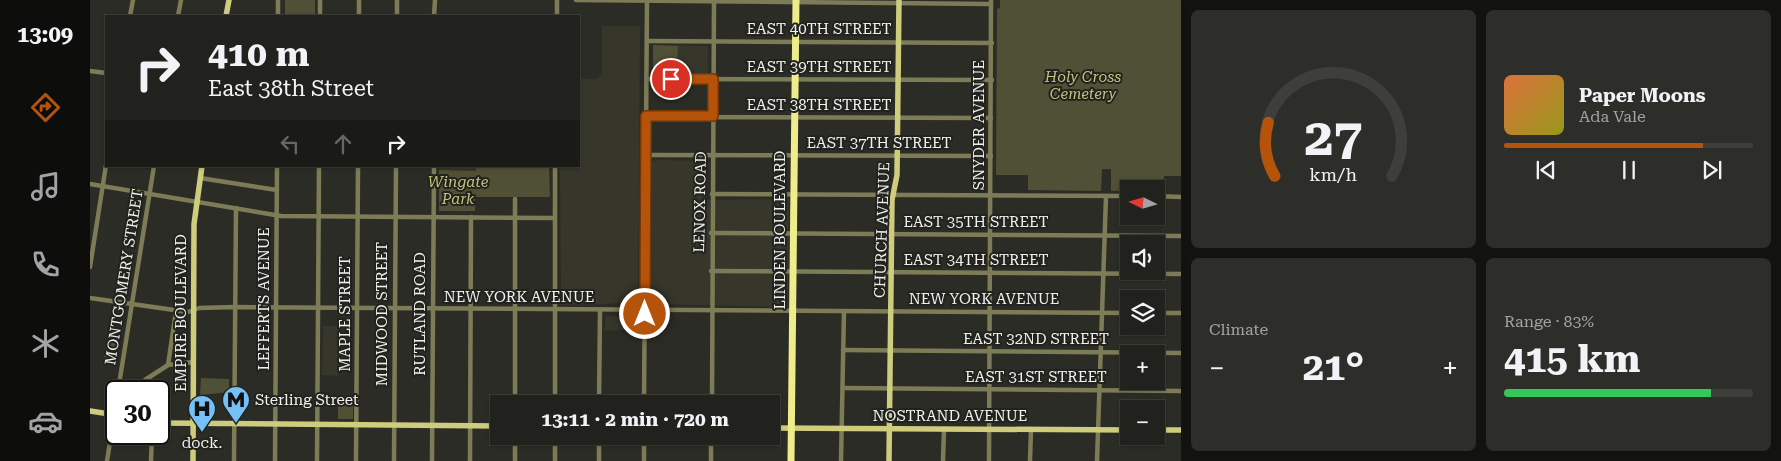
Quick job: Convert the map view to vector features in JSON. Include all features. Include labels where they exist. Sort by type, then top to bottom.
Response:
[{"type":"highway","name":"LINDEN BOULEVARD","points":[[791,461],[796,1]]},
{"type":"main road","points":[[226,15],[228,0]]},
{"type":"main road","name":"CHURCH AVENUE","points":[[889,461],[892,234],[897,156],[899,1]]},
{"type":"main road","name":"EMPIRE BOULEVARD","points":[[193,461],[195,201],[202,167]]},
{"type":"main road","points":[[90,411],[105,413]]},
{"type":"main road","points":[[170,423],[490,426]]},
{"type":"main road","name":"NOSTRAND AVENUE","points":[[780,428],[1120,430]]},
{"type":"main road","points":[[1165,430],[1181,430]]},
{"type":"street","points":[[130,15],[133,0]]},
{"type":"street","points":[[178,15],[181,0]]},
{"type":"street","points":[[278,0],[278,15]]},
{"type":"street","points":[[320,0],[320,15]]},
{"type":"street","points":[[359,0],[359,15]]},
{"type":"street","points":[[397,0],[397,15]]},
{"type":"street","points":[[434,0],[434,15]]},
{"type":"street","points":[[557,0],[557,15]]},
{"type":"street","points":[[576,0],[992,2]]},
{"type":"street","points":[[644,395],[647,1]]},
{"type":"street","name":"LENOX ROAD","points":[[712,395],[711,233],[714,1]]},
{"type":"street","name":"SNYDER AVENUE","points":[[988,461],[990,429],[992,2]]},
{"type":"street","name":"EAST 40TH STREET","points":[[647,41],[992,43]]},
{"type":"street","points":[[90,71],[105,73]]},
{"type":"street","name":"EAST 39TH STREET","points":[[647,78],[992,80]]},
{"type":"street","name":"EAST 38TH STREET","points":[[646,116],[991,118]]},
{"type":"street","name":"EAST 37TH STREET","points":[[646,155],[991,156]]},
{"type":"street","points":[[90,267],[106,167]]},
{"type":"street","name":"MONTGOMERY STREET","points":[[120,380],[154,167]]},
{"type":"street","name":"LEFFERTS AVENUE","points":[[275,461],[277,167]]},
{"type":"street","points":[[317,461],[319,167]]},
{"type":"street","name":"MAPLE STREET","points":[[356,461],[358,167]]},
{"type":"street","name":"MIDWOOD STREET","points":[[394,461],[396,167]]},
{"type":"street","name":"RUTLAND ROAD","points":[[432,461],[434,167]]},
{"type":"street","points":[[555,167],[555,395]]},
{"type":"street","points":[[200,178],[277,190]]},
{"type":"street","points":[[90,184],[276,215],[555,218]]},
{"type":"street","points":[[712,194],[1120,196]]},
{"type":"street","points":[[1097,461],[1106,196]]},
{"type":"street","points":[[1165,196],[1181,196]]},
{"type":"street","points":[[515,199],[516,395]]},
{"type":"street","points":[[234,461],[236,208]]},
{"type":"street","points":[[470,461],[471,217]]},
{"type":"street","name":"EAST 35TH STREET","points":[[711,233],[1181,236]]},
{"type":"street","name":"EAST 34TH STREET","points":[[711,271],[1181,274]]},
{"type":"street","name":"NEW YORK AVENUE","points":[[90,298],[176,311],[235,307],[1120,313]]},
{"type":"street","points":[[600,310],[600,395]]},
{"type":"street","points":[[168,365],[176,311]]},
{"type":"street","points":[[841,461],[844,311]]},
{"type":"street","points":[[1165,313],[1181,313]]},
{"type":"street","name":"EAST 32ND STREET","points":[[843,350],[1181,353]]},
{"type":"street","points":[[146,380],[168,365],[193,362]]},
{"type":"street","name":"EAST 31ST STREET","points":[[843,388],[1181,391]]},
{"type":"street","points":[[943,461],[944,429]]},
{"type":"street","points":[[1030,461],[1031,429]]},
{"type":"street","points":[[107,461],[110,445]]},
{"type":"street","points":[[151,461],[152,445]]},
{"type":"street","points":[[515,445],[515,461]]},
{"type":"street","points":[[555,445],[555,461]]},
{"type":"street","points":[[599,445],[599,461]]},
{"type":"street","points":[[644,445],[644,461]]},
{"type":"street","points":[[711,461],[712,445]]},
{"type":"shaded area","points":[[602,26],[640,26],[638,303],[561,305],[560,167],[580,167],[580,79],[597,79],[602,74]]},
{"type":"shaded area","points":[[653,45],[708,46],[708,75],[653,74]]},
{"type":"shaded area","points":[[652,161],[706,161],[706,200],[789,199],[788,307],[651,304]]},
{"type":"shaded area","points":[[439,167],[476,167],[476,171],[439,170]]},
{"type":"shaded area","points":[[606,316],[625,317],[625,330],[604,331]]},
{"type":"shaded area","points":[[323,326],[338,326],[338,376],[322,375]]},
{"type":"green space","points":[[285,0],[315,0],[315,15],[285,15]]},
{"type":"green space","name":"Holy Cross Cemetery","points":[[1000,0],[1181,0],[1181,176],[1164,176],[1164,180],[1120,180],[1120,191],[1111,191],[1111,169],[1102,169],[1101,191],[1028,190],[1028,175],[996,175],[997,9],[1000,8]]},
{"type":"green space","points":[[653,45],[678,46],[677,63],[668,63],[667,74],[653,74]]},
{"type":"green space","name":"Wingate Park","points":[[476,167],[549,167],[550,197],[475,197],[475,211],[439,211],[439,170],[476,171]]},
{"type":"green space","points":[[626,316],[640,316],[640,329],[626,329]]},
{"type":"green space","points":[[108,336],[119,338],[116,359],[104,357]]},
{"type":"green space","points":[[201,378],[229,379],[229,392],[200,395]]},
{"type":"green space","points":[[338,405],[353,405],[353,419],[338,419]]},
{"type":"place","name":"Sterling Street","points":[[236,424]]},
{"type":"place","name":"dock.","points":[[202,433]]},
{"type":"route","points":[[645,314],[646,116],[713,116],[713,79],[671,79]]}]
